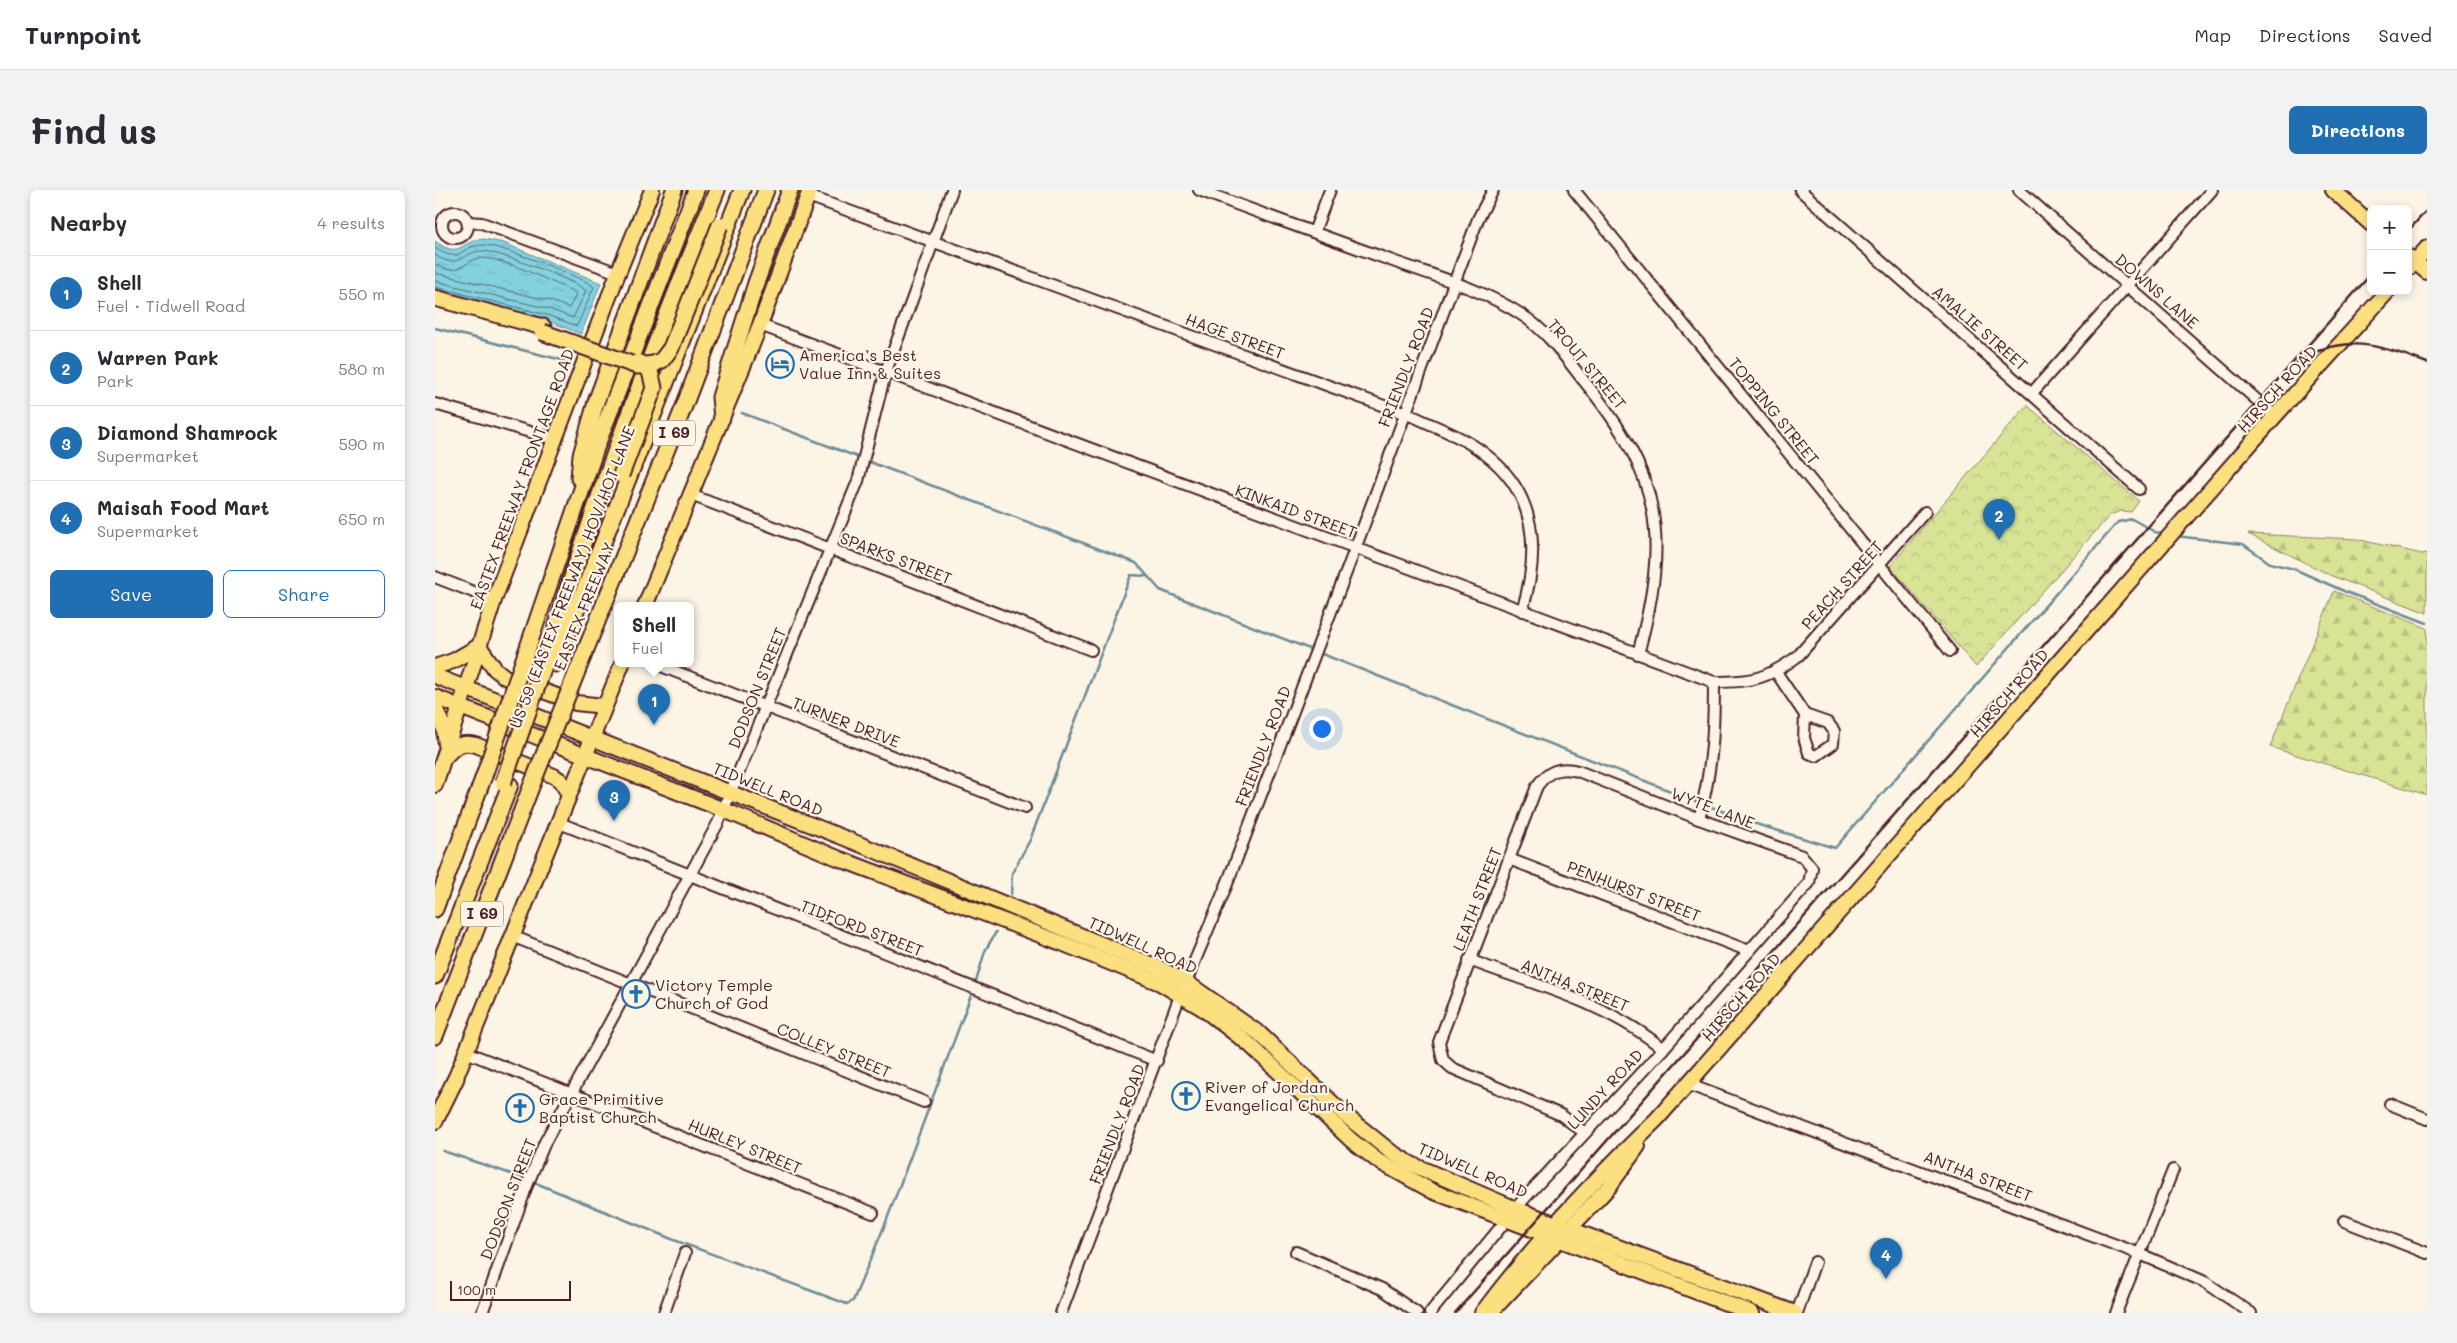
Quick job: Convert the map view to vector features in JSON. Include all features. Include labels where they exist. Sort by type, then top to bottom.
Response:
[{"type":"highway","points":[[575,505],[581,455],[596,402],[674,190]]},
{"type":"highway","name":"I 69","points":[[435,909],[484,776],[575,505],[641,328],[697,190]]},
{"type":"highway","name":"EASTEX FREEWAY","points":[[435,976],[550,663],[572,572],[599,494],[717,190]]},
{"type":"highway","points":[[645,366],[662,360],[671,348],[717,224],[727,190]]},
{"type":"highway","points":[[630,360],[647,360],[658,355],[663,348],[717,224],[734,190]]},
{"type":"highway","name":"US 59 (EASTEX FREEWAY) HOV/HOT LANE","points":[[550,663],[742,190]]},
{"type":"highway","name":"EASTEX FREEWAY","points":[[435,1036],[529,792],[683,409],[766,190]]},
{"type":"highway","points":[[722,418],[720,397],[759,274],[790,190]]},
{"type":"highway","points":[[435,298],[543,330],[645,366],[651,375],[654,388],[619,474]]},
{"type":"highway","points":[[435,306],[543,330]]},
{"type":"highway","points":[[550,663],[571,612],[647,388],[644,376],[630,360]]},
{"type":"highway","points":[[435,1121],[456,1078]]},
{"type":"main road","name":"EASTEX FREEWAY FRONTAGE ROAD","points":[[435,785],[494,600],[554,439],[652,190]]},
{"type":"main road","points":[[2333,190],[2367,220]]},
{"type":"main road","points":[[647,602],[760,325],[809,193]]},
{"type":"main road","points":[[2412,260],[2427,248]]},
{"type":"main road","points":[[2412,263],[2427,272]]},
{"type":"main road","name":"HIRSCH ROAD","points":[[1482,1313],[1545,1234],[1657,1119],[2275,416],[2384,295]]},
{"type":"main road","points":[[435,667],[453,661],[479,646],[495,669],[505,677],[576,703],[604,706]]},
{"type":"main road","points":[[435,1130],[621,667]]},
{"type":"main road","name":"TIDWELL ROAD","points":[[435,676],[847,839],[1061,936],[1181,996],[1291,1073]]},
{"type":"main road","name":"TIDWELL ROAD","points":[[435,697],[723,810],[840,859],[1061,936],[1157,967],[1186,982],[1260,1034],[1291,1073],[1351,1140],[1386,1158],[1796,1313]]},
{"type":"main road","points":[[435,707],[444,729],[445,753]]},
{"type":"main road","points":[[445,753],[463,742],[476,745],[554,776],[560,780],[569,794]]},
{"type":"main road","points":[[840,859],[847,839]]},
{"type":"main road","name":"HIRSCH ROAD","points":[[1490,1313],[1609,1187],[1657,1119]]},
{"type":"main road","name":"TIDWELL ROAD","points":[[1386,1158],[1432,1191],[1752,1313]]},
{"type":"main road","points":[[1697,1292],[1701,1278]]},
{"type":"street","name":"DODSON STREET","points":[[482,1313],[532,1173],[570,1093],[690,876],[731,793],[860,475],[869,432],[885,374],[952,190]]},
{"type":"street","name":"TROUT STREET","points":[[1199,190],[1454,283],[1515,311],[1551,340],[1610,412],[1635,455],[1654,516],[1657,556],[1652,596],[1638,654]]},
{"type":"street","points":[[1314,232],[1330,190]]},
{"type":"street","name":"FRIENDLY ROAD","points":[[1061,1313],[1186,982],[1227,884],[1355,549],[1478,219],[1493,190]]},
{"type":"street","name":"TOPPING STREET","points":[[1574,190],[1950,651]]},
{"type":"street","name":"AMALIE STREET","points":[[1800,190],[2139,489]]},
{"type":"street","name":"DOWNS LANE","points":[[2019,190],[2275,416]]},
{"type":"street","points":[[2031,393],[2212,190]]},
{"type":"street","name":"HAGE STREET","points":[[809,193],[933,242],[1405,414],[1473,446],[1498,465],[1511,482],[1527,515],[1534,550],[1530,585],[1522,611]]},
{"type":"street","points":[[467,222],[482,222],[618,273]]},
{"type":"street","name":"KINKAID STREET","points":[[760,325],[885,374],[1714,682],[1750,681],[1776,672]]},
{"type":"street","points":[[435,404],[554,439]]},
{"type":"street","name":"SPARKS STREET","points":[[691,495],[1091,650]]},
{"type":"street","name":"PEACH STREET","points":[[1776,672],[1810,643],[1881,565],[1925,512]]},
{"type":"street","points":[[435,577],[494,600]]},
{"type":"street","name":"TURNER DRIVE","points":[[664,667],[1025,808]]},
{"type":"street","points":[[1776,672],[1805,715]]},
{"type":"street","points":[[1700,815],[1706,792],[1714,742],[1714,682]]},
{"type":"street","name":"LEATH STREET","points":[[1580,771],[1564,768],[1551,772],[1537,786],[1439,1042],[1443,1060],[1452,1068],[1561,1114],[1585,1132]]},
{"type":"street","name":"WYTE LANE","points":[[1580,771],[1700,815],[1802,856],[1813,868],[1809,883],[1805,887]]},
{"type":"street","name":"TIDFORD STREET","points":[[557,822],[1157,1061]]},
{"type":"street","name":"PENHURST STREET","points":[[1509,859],[1749,951]]},
{"type":"street","name":"LUNDY ROAD","points":[[1430,1313],[1516,1208],[1663,1048],[1805,887]]},
{"type":"street","name":"COLLEY STREET","points":[[512,936],[923,1102]]},
{"type":"street","name":"ANTHA STREET","points":[[1469,960],[1619,1018],[1643,1031],[1663,1048]]},
{"type":"street","name":"HURLEY STREET","points":[[466,1052],[873,1213]]},
{"type":"street","name":"ANTHA STREET","points":[[1687,1084],[2140,1254],[2205,1282],[2251,1313]]},
{"type":"street","points":[[2390,1104],[2427,1119]]},
{"type":"street","points":[[2116,1313],[2173,1170]]},
{"type":"street","points":[[2344,1221],[2427,1253]]},
{"type":"street","points":[[1296,1252],[1382,1289],[1417,1313]]},
{"type":"street","points":[[664,1313],[685,1253]]},
{"type":"street","points":[[1796,1313],[1815,1262]]},
{"type":"green space","points":[[2027,405],[2139,501],[2131,512],[2121,511],[2110,515],[1976,667],[1890,566]]},
{"type":"green space","points":[[2248,534],[2356,539],[2422,554],[2427,553],[2427,613],[2332,576]]},
{"type":"green space","points":[[2334,591],[2427,628],[2427,795],[2270,747]]},
{"type":"water","points":[[484,239],[504,243],[601,283],[581,334],[546,320],[435,292],[435,241],[450,249],[455,249],[475,240]]},
{"type":"waterway","points":[[435,328],[570,362]]},
{"type":"waterway","points":[[742,413],[860,458]]},
{"type":"waterway","points":[[867,461],[1136,563],[1160,590],[1312,650]]},
{"type":"waterway","points":[[1706,805],[1756,824],[1835,848],[2118,522],[2132,519],[2155,532],[2164,534]]},
{"type":"waterway","points":[[2176,536],[2243,544],[2270,563],[2294,569],[2346,592],[2427,623]]},
{"type":"waterway","points":[[1011,895],[1012,873],[1030,840],[1131,575],[1146,576]]},
{"type":"waterway","points":[[1317,652],[1701,803]]},
{"type":"waterway","points":[[975,985],[985,951],[996,932]]},
{"type":"waterway","points":[[531,1181],[674,1240],[847,1304],[853,1301],[886,1222],[973,990]]},
{"type":"waterway","points":[[443,1151],[526,1179]]},
{"type":"railway","points":[[2412,227],[2427,210]]},
{"type":"railway","points":[[1455,1313],[2367,279]]},
{"type":"railway","points":[[2297,363],[2313,353],[2329,347],[2345,345],[2377,347],[2427,363]]},
{"type":"place","name":"America’s Best Value Inn & Suites","points":[[780,364]]},
{"type":"place","name":"Warren Park","points":[[1999,540]]},
{"type":"place","name":"Shell","points":[[654,725]]},
{"type":"place","name":"Diamond Shamrock","points":[[614,821]]},
{"type":"place","name":"Victory Temple Church of God","points":[[636,994]]},
{"type":"place","name":"River of Jordan Evangelical Church","points":[[1186,1096]]},
{"type":"place","name":"Grace Primitive Baptist Church","points":[[520,1108]]},
{"type":"place","name":"Maisah Food Mart","points":[[1886,1279]]}]
